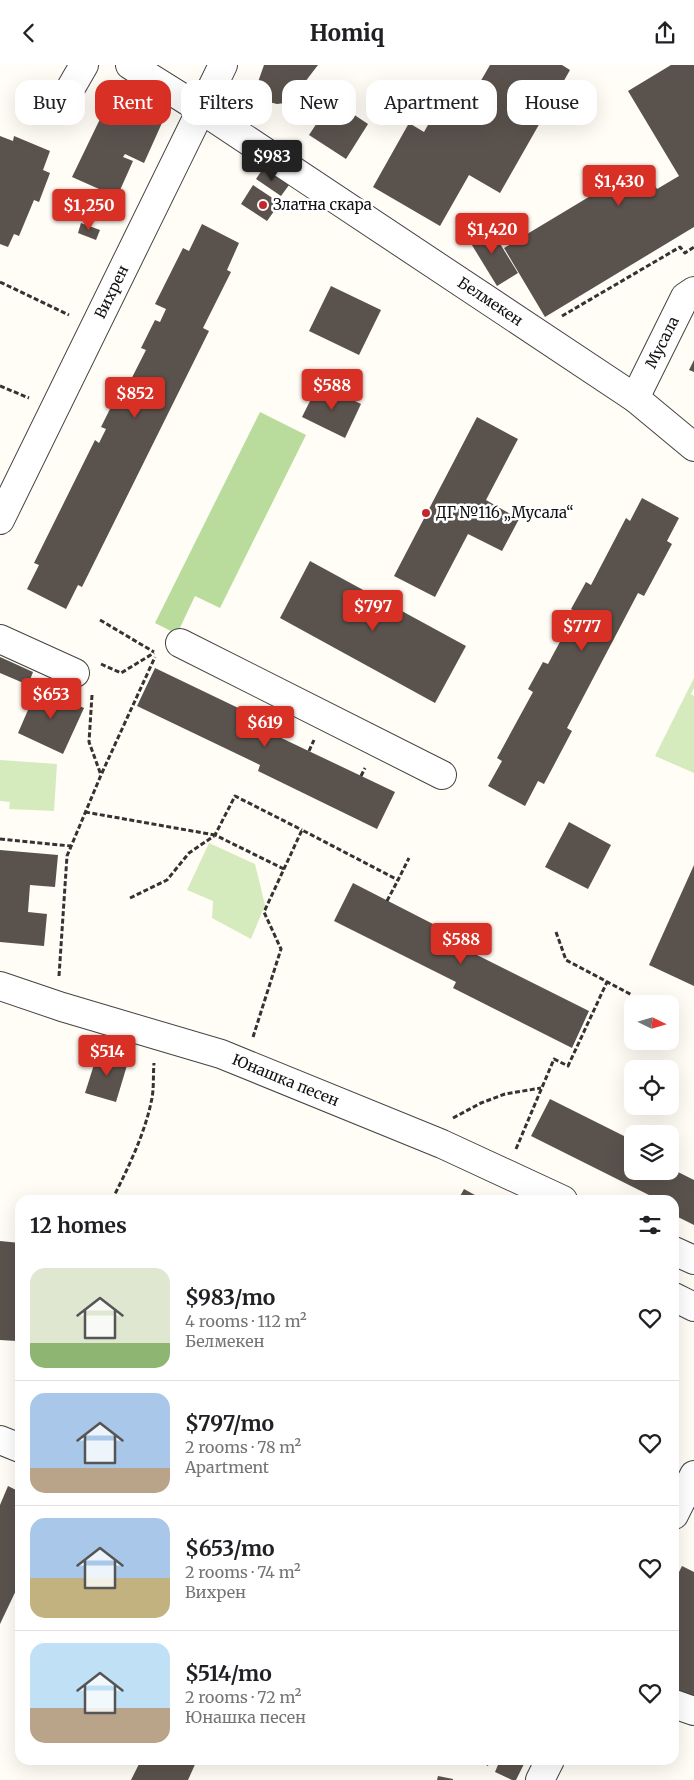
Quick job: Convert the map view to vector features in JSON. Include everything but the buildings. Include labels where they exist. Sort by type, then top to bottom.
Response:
[{"type":"street","points":[[75,80],[84,65]]},
{"type":"street","name":"Белмекен","points":[[130,65],[181,97]]},
{"type":"street","name":"Вихрен","points":[[216,80],[223,65]]},
{"type":"street","name":"Вихрен","points":[[0,520],[195,125]]},
{"type":"street","name":"Белмекен","points":[[225,125],[635,398],[694,447]]},
{"type":"street","name":"Мусала","points":[[635,398],[685,297],[694,291]]},
{"type":"street","points":[[0,639],[85,667]]},
{"type":"street","points":[[164,650],[442,775]]},
{"type":"street","name":"Юнашка песен","points":[[0,986],[221,1054],[442,1144],[548,1195]]},
{"type":"street","points":[[679,1253],[694,1260]]},
{"type":"street","points":[[679,1300],[694,1307]]},
{"type":"street","points":[[0,1440],[15,1445]]},
{"type":"street","points":[[679,1505],[694,1475]]},
{"type":"street","points":[[679,1706],[694,1711]]},
{"type":"street","points":[[540,1780],[548,1765]]},
{"type":"path","points":[[536,331],[680,247],[685,253],[694,247]]},
{"type":"path","points":[[0,282],[95,327]]},
{"type":"path","points":[[0,386],[24,396]]},
{"type":"path","points":[[100,620],[139,643]]},
{"type":"path","points":[[85,667],[121,673],[164,650]]},
{"type":"path","points":[[57,1005],[67,856],[101,775],[164,650]]},
{"type":"path","points":[[91,708],[89,742],[101,775]]},
{"type":"path","points":[[130,898],[167,880],[189,853],[215,835],[235,795],[398,880]]},
{"type":"path","points":[[85,812],[215,835],[284,869]]},
{"type":"path","points":[[245,1064],[281,949],[264,912],[302,830]]},
{"type":"path","points":[[0,839],[71,846]]},
{"type":"path","points":[[387,901],[409,858]]},
{"type":"path","points":[[556,931],[566,960],[632,995]]},
{"type":"path","points":[[516,1147],[554,1059],[568,1066],[607,982]]},
{"type":"path","points":[[115,1195],[124,1177],[146,1121],[152,1096],[158,1035]]},
{"type":"path","points":[[457,1116],[481,1103],[505,1094],[542,1088]]},
{"type":"green space","points":[[260,412],[306,435],[220,608],[195,596],[177,634],[155,623]]},
{"type":"green space","points":[[694,678],[694,688],[691,694],[694,696],[694,773],[655,756]]},
{"type":"green space","points":[[0,760],[57,764],[54,811],[9,809],[10,802],[0,801]]},
{"type":"green space","points":[[209,843],[255,864],[265,905],[251,939],[212,918],[213,901],[187,890]]},
{"type":"place","name":"Златна скара","points":[[263,205]]},
{"type":"place","name":"ДГ №116 „Мусала“","points":[[426,513]]}]
